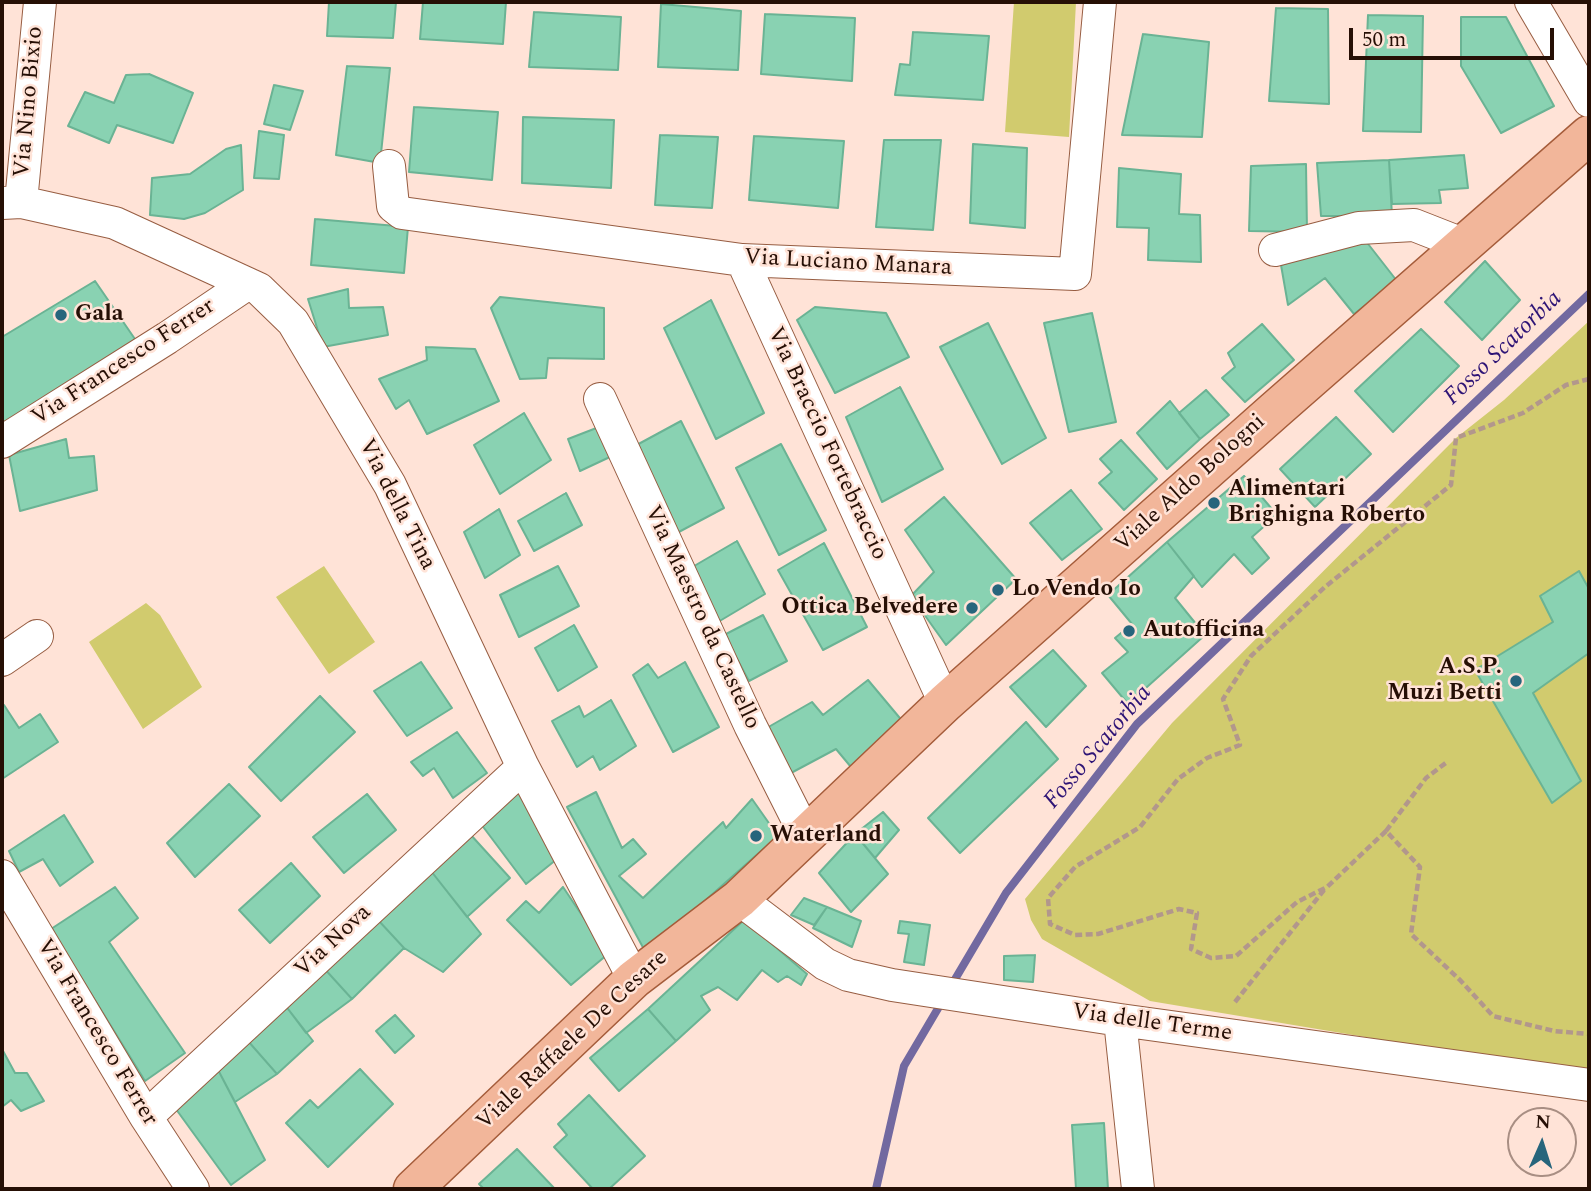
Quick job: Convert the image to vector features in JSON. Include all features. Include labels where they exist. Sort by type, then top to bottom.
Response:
[{"type":"main road","name":"Viale Aldo Bologni","points":[[739,899],[945,703],[1589,135]]},
{"type":"main road","name":"Viale Raffaele De Cesare","points":[[413,1189],[634,979],[739,899]]},
{"type":"street","name":"Via Nino Bixio","points":[[11,202],[40,2]]},
{"type":"street","name":"Via Luciano Manara","points":[[389,166],[393,206],[402,213],[742,260],[1075,274],[1100,2]]},
{"type":"street","points":[[1531,2],[1589,101]]},
{"type":"street","name":"Via della Tina","points":[[11,202],[115,223],[259,289],[293,322],[390,485],[523,767],[634,979]]},
{"type":"street","points":[[1275,250],[1359,228],[1414,225],[1465,245]]},
{"type":"street","name":"Via Braccio Fortebraccio","points":[[742,260],[945,703]]},
{"type":"street","name":"Via Francesco Ferrer","points":[[2,442],[247,284]]},
{"type":"street","name":"Via Maestro da Castello","points":[[600,399],[750,725],[806,835]]},
{"type":"street","name":"Via Nova","points":[[146,1117],[523,767]]},
{"type":"street","name":"Via Francesco Ferrer","points":[[2,876],[146,1117],[193,1189]]},
{"type":"street","name":"Via delle Terme","points":[[739,899],[825,964],[848,975],[892,985],[1121,1020],[1589,1084]]},
{"type":"street","points":[[1121,1020],[1138,1189]]},
{"type":"path","points":[[1326,887],[1297,902],[1236,956],[1211,958],[1191,949],[1197,913],[1179,909],[1098,934],[1075,935],[1050,924],[1048,898],[1074,867],[1140,827],[1178,779],[1208,758],[1240,745],[1223,699],[1251,656],[1325,587],[1451,485],[1456,438],[1523,413],[1566,385],[1589,379]]},
{"type":"path","points":[[1235,1002],[1326,887],[1387,831],[1426,778],[1447,762]]},
{"type":"path","points":[[1387,831],[1420,867],[1411,933],[1493,1016],[1554,1031],[1589,1034]]},
{"type":"shaded area","points":[[1014,2],[1076,2],[1069,137],[1005,132]]},
{"type":"shaded area","points":[[1589,321],[1589,1069],[1401,1043],[1150,1001],[1042,939],[1031,920],[1025,899],[1172,723],[1456,438],[1504,400]]},
{"type":"shaded area","points":[[324,566],[375,642],[329,674],[276,597]]},
{"type":"shaded area","points":[[146,603],[160,615],[202,687],[143,729],[89,642]]},
{"type":"building","points":[[329,2],[396,2],[393,38],[327,36]]},
{"type":"building","points":[[423,2],[506,2],[503,44],[420,39]]},
{"type":"building","points":[[661,4],[741,11],[738,70],[658,67]]},
{"type":"building","points":[[1276,8],[1328,9],[1329,104],[1269,101]]},
{"type":"building","points":[[534,12],[621,17],[618,70],[529,67]]},
{"type":"building","points":[[765,14],[855,18],[852,81],[761,74]]},
{"type":"building","points":[[1368,15],[1423,16],[1421,132],[1363,131]]},
{"type":"building","points":[[1461,17],[1506,17],[1554,106],[1501,133],[1461,66]]},
{"type":"building","points":[[913,32],[989,36],[983,100],[895,95],[900,64],[910,65]]},
{"type":"building","points":[[1143,34],[1209,42],[1202,137],[1122,135]]},
{"type":"building","points":[[347,66],[390,68],[380,163],[336,155]]},
{"type":"building","points":[[149,74],[193,93],[173,143],[117,125],[109,143],[68,126],[85,92],[114,103],[126,75]]},
{"type":"building","points":[[274,85],[303,91],[290,130],[264,124]]},
{"type":"building","points":[[414,107],[498,112],[492,180],[409,172]]},
{"type":"building","points":[[523,117],[614,120],[611,188],[522,183]]},
{"type":"building","points":[[259,131],[284,135],[279,179],[254,178]]},
{"type":"building","points":[[660,135],[718,137],[712,208],[655,205]]},
{"type":"building","points":[[754,136],[844,141],[838,208],[749,200]]},
{"type":"building","points":[[884,140],[941,140],[933,230],[876,227]]},
{"type":"building","points":[[973,144],[1027,148],[1025,228],[970,223]]},
{"type":"building","points":[[241,145],[243,190],[205,213],[184,219],[150,215],[152,178],[190,174],[226,149]]},
{"type":"building","points":[[1464,155],[1468,188],[1439,190],[1441,203],[1392,204],[1389,160]]},
{"type":"building","points":[[1389,160],[1392,216],[1321,216],[1317,163]]},
{"type":"building","points":[[1306,164],[1307,232],[1249,231],[1251,166]]},
{"type":"building","points":[[1119,168],[1181,174],[1179,214],[1200,215],[1201,262],[1148,260],[1149,228],[1117,227]]},
{"type":"building","points":[[315,219],[408,227],[404,273],[311,265]]},
{"type":"building","points":[[1365,240],[1397,281],[1354,314],[1325,278],[1288,305],[1281,265]]},
{"type":"building","points":[[1485,261],[1520,300],[1482,340],[1445,302]]},
{"type":"building","points":[[95,281],[137,342],[2,425],[2,337]]},
{"type":"building","points":[[348,289],[349,308],[383,307],[388,335],[323,347],[308,299]]},
{"type":"building","points":[[500,297],[604,308],[604,359],[548,358],[546,378],[520,379],[491,308]]},
{"type":"building","points":[[711,300],[764,413],[716,439],[664,328]]},
{"type":"building","points":[[815,307],[886,313],[909,357],[835,393],[797,320]]},
{"type":"building","points":[[1092,313],[1116,422],[1069,432],[1044,323]]},
{"type":"building","points":[[988,323],[1046,438],[1002,464],[940,347]]},
{"type":"building","points":[[1262,324],[1294,360],[1245,402],[1222,378],[1235,367],[1228,353]]},
{"type":"building","points":[[1421,329],[1459,366],[1393,432],[1355,391]]},
{"type":"building","points":[[426,347],[475,349],[499,401],[427,434],[409,400],[396,409],[379,379],[427,360]]},
{"type":"building","points":[[900,387],[943,469],[882,502],[846,417]]},
{"type":"building","points":[[1206,390],[1229,415],[1200,439],[1179,413]]},
{"type":"building","points":[[1170,401],[1200,439],[1167,469],[1137,433]]},
{"type":"building","points":[[524,413],[551,460],[500,494],[474,445]]},
{"type":"building","points":[[1336,417],[1371,454],[1315,507],[1280,469]]},
{"type":"building","points":[[681,421],[724,508],[675,534],[633,447]]},
{"type":"building","points":[[599,427],[612,456],[580,471],[568,439]]},
{"type":"building","points":[[66,439],[69,458],[94,456],[97,490],[20,511],[9,455]]},
{"type":"building","points":[[1121,440],[1157,479],[1124,510],[1099,483],[1112,472],[1100,459]]},
{"type":"building","points":[[781,444],[826,530],[779,555],[736,468]]},
{"type":"building","points":[[1244,476],[1277,515],[1252,537],[1269,558],[1252,574],[1234,554],[1202,587],[1167,542]]},
{"type":"building","points":[[1071,490],[1102,529],[1062,560],[1030,523]]},
{"type":"building","points":[[566,493],[582,525],[534,551],[518,521]]},
{"type":"building","points":[[944,497],[1016,579],[946,645],[911,596],[934,572],[905,530]]},
{"type":"building","points":[[499,509],[520,555],[485,578],[464,532]]},
{"type":"building","points":[[737,541],[765,594],[718,622],[689,569]]},
{"type":"building","points":[[1167,542],[1194,576],[1175,598],[1205,635],[1128,704],[1102,673],[1128,652],[1115,638],[1132,624],[1108,595]]},
{"type":"building","points":[[824,543],[867,627],[823,650],[778,570]]},
{"type":"building","points":[[558,566],[579,606],[519,637],[500,595]]},
{"type":"building","name":"A.S.P. Muzi Betti","points":[[1579,571],[1589,589],[1589,653],[1533,693],[1581,781],[1552,803],[1475,670],[1553,622],[1540,596]]},
{"type":"building","points":[[763,615],[787,661],[749,681],[724,635]]},
{"type":"building","points":[[574,625],[597,667],[558,691],[535,648]]},
{"type":"building","points":[[1053,650],[1086,686],[1046,727],[1010,687]]},
{"type":"building","points":[[421,662],[452,708],[407,736],[374,691]]},
{"type":"building","points":[[685,662],[719,727],[673,752],[633,675],[648,664],[658,678]]},
{"type":"building","points":[[868,680],[904,723],[856,773],[836,749],[791,773],[765,729],[812,702],[823,715]]},
{"type":"building","points":[[320,696],[355,732],[281,801],[249,767]]},
{"type":"building","points":[[611,700],[636,746],[600,770],[593,756],[577,767],[552,721],[579,706],[584,717]]},
{"type":"building","points":[[4,705],[19,728],[40,714],[58,742],[2,779],[2,706]]},
{"type":"building","points":[[1026,722],[1058,759],[960,853],[928,818]]},
{"type":"building","points":[[457,732],[487,773],[453,798],[434,768],[423,776],[411,762]]},
{"type":"building","points":[[229,784],[260,816],[195,877],[167,843]]},
{"type":"building","points":[[521,790],[557,859],[526,884],[481,824]]},
{"type":"building","points":[[596,792],[622,848],[633,839],[646,854],[619,876],[643,898],[723,822],[726,828],[752,799],[778,836],[646,953],[567,807]]},
{"type":"building","points":[[367,794],[396,830],[344,873],[313,837]]},
{"type":"building","points":[[883,812],[899,830],[875,858],[855,834]]},
{"type":"building","points":[[64,815],[93,862],[60,886],[43,859],[19,872],[9,851]]},
{"type":"building","points":[[470,834],[510,878],[467,917],[431,871]]},
{"type":"building","points":[[855,834],[888,874],[851,912],[819,873]]},
{"type":"building","points":[[291,863],[320,896],[270,943],[239,910]]},
{"type":"building","points":[[431,871],[481,934],[443,972],[404,948],[379,921]]},
{"type":"building","points":[[115,887],[138,918],[109,942],[185,1053],[145,1081],[51,929]]},
{"type":"building","points":[[563,887],[608,954],[571,985],[507,920],[526,901],[539,913]]},
{"type":"building","points":[[804,898],[827,907],[814,925],[791,915]]},
{"type":"building","points":[[827,907],[861,921],[852,947],[813,928]]},
{"type":"building","points":[[744,920],[807,974],[801,985],[787,976],[778,982],[762,970],[737,1000],[718,987],[701,996],[710,1010],[676,1041],[648,1009]]},
{"type":"building","points":[[379,921],[404,948],[352,999],[322,966]]},
{"type":"building","points":[[900,921],[930,925],[924,965],[904,962],[909,934],[898,933]]},
{"type":"building","points":[[1035,955],[1033,982],[1004,980],[1004,956]]},
{"type":"building","points":[[322,966],[352,999],[306,1033],[285,1005]]},
{"type":"building","points":[[285,1005],[313,1041],[277,1074],[248,1041]]},
{"type":"building","points":[[648,1009],[676,1041],[619,1091],[590,1058]]},
{"type":"building","points":[[395,1015],[414,1036],[395,1053],[376,1031]]},
{"type":"building","points":[[248,1041],[277,1074],[235,1102],[216,1066]]},
{"type":"building","points":[[2,1049],[15,1073],[27,1073],[44,1101],[21,1111],[11,1100],[2,1107]]},
{"type":"building","points":[[216,1066],[265,1160],[231,1185],[173,1105]]},
{"type":"building","points":[[360,1069],[393,1104],[328,1167],[286,1123],[310,1100],[318,1108]]},
{"type":"building","points":[[589,1095],[645,1156],[609,1189],[593,1189],[554,1147],[567,1135],[558,1124]]},
{"type":"building","points":[[1104,1123],[1108,1189],[1076,1189],[1072,1125]]},
{"type":"building","points":[[517,1149],[555,1189],[484,1189],[479,1184]]},
{"type":"waterway","name":"Fosso Scatorbia","points":[[951,986],[1006,893],[1137,724],[1589,294]]},
{"type":"waterway","name":"Fosso Scatorbia","points":[[876,1189],[904,1066],[943,1000]]},
{"type":"place","name":"Gala","points":[[61,315]]},
{"type":"place","name":"Alimentari Brighigna Roberto","points":[[1214,503]]},
{"type":"place","name":"Lo Vendo Io","points":[[998,590]]},
{"type":"place","name":"Ottica Belvedere","points":[[972,608]]},
{"type":"place","name":"Autofficina","points":[[1129,631]]},
{"type":"place","name":"A.S.P. Muzi Betti","points":[[1516,681]]},
{"type":"place","name":"Waterland","points":[[756,836]]}]
